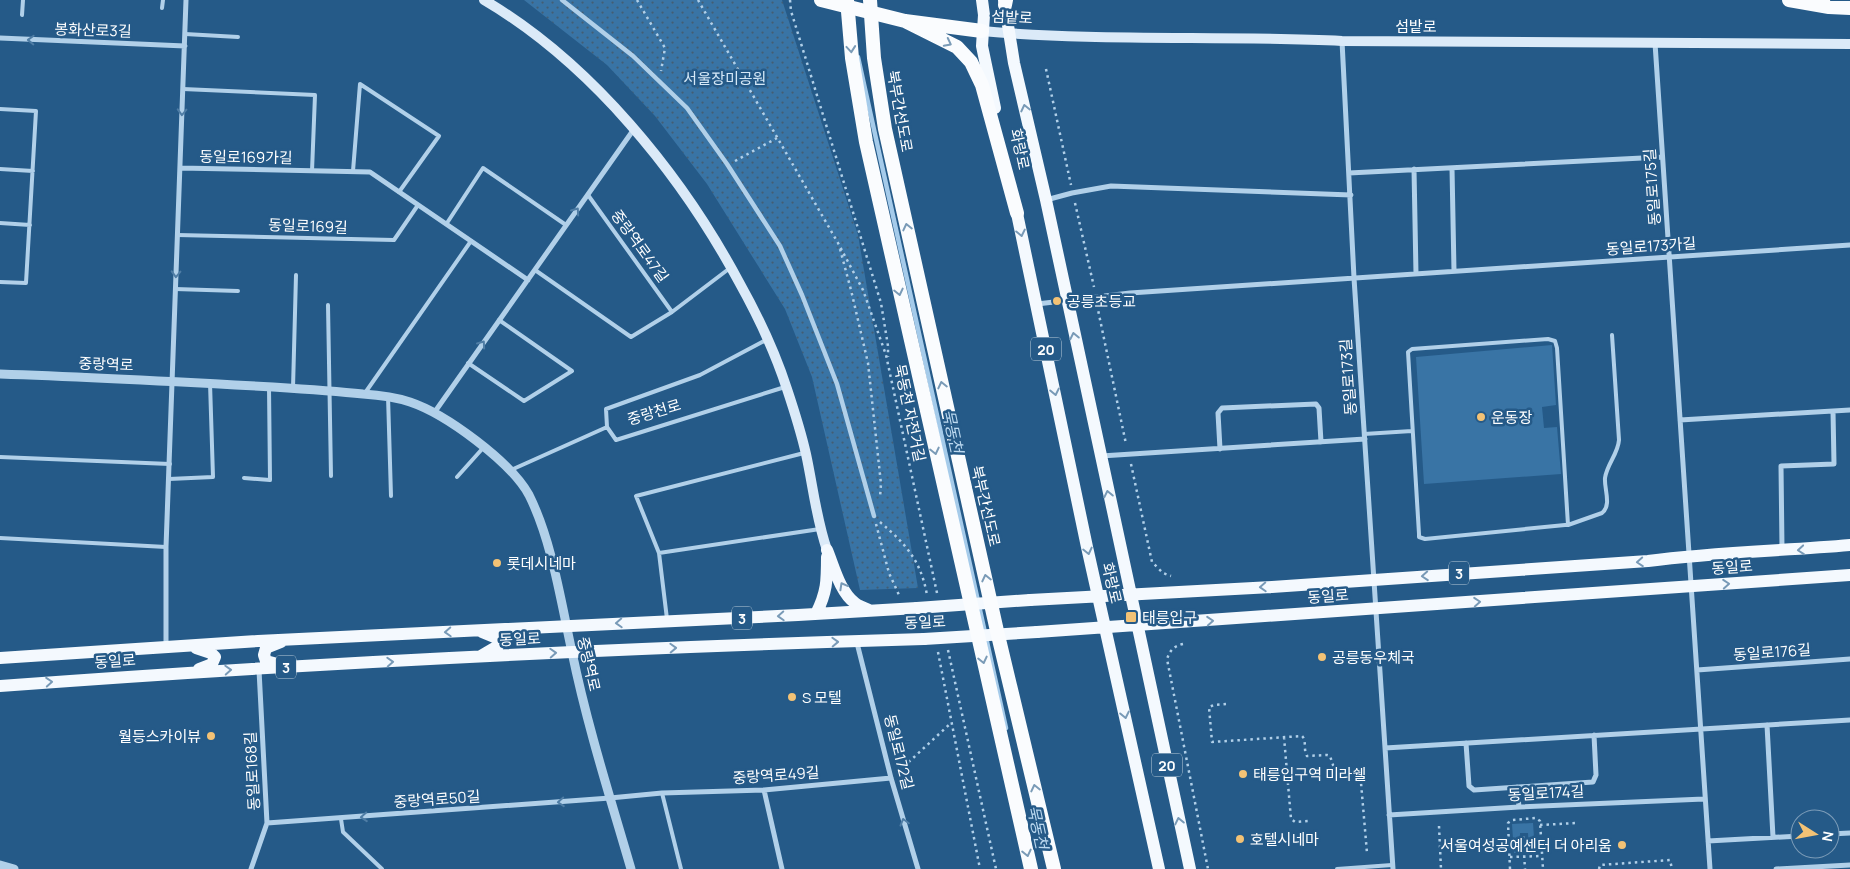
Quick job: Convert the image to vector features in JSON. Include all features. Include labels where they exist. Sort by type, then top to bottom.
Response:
[{"type":"highway","points":[[820,0],[905,21],[982,31]]},
{"type":"highway","points":[[847,0],[852,58],[866,142],[1030,869]]},
{"type":"highway","name":"북부간선도로","points":[[870,0],[874,58],[885,129],[997,630],[1054,869]]},
{"type":"highway","points":[[1788,0],[1829,7],[1850,8]]},
{"type":"highway","points":[[905,21],[957,47],[971,62],[982,85],[1017,213]]},
{"type":"main road","points":[[484,0],[501,10],[576,68],[634,129],[686,194],[732,266],[750,299],[768,339],[786,387],[806,453],[820,529],[827,550],[840,582],[849,598],[855,604],[872,611]]},
{"type":"main road","name":"화랑로","points":[[982,0],[984,12],[982,51],[1098,596],[1159,869]]},
{"type":"main road","name":"화랑로","points":[[1005,2],[1014,63],[1046,200],[1190,869]]},
{"type":"main road","name":"섬밭로","points":[[982,31],[1192,38],[1271,37],[1342,41],[1850,44]]},
{"type":"main road","name":"동일로","points":[[0,658],[288,640],[872,611],[1130,594],[1272,587],[1850,545]]},
{"type":"main road","points":[[816,614],[824,599],[827,550]]},
{"type":"main road","name":"동일로","points":[[0,686],[190,672],[572,652],[924,639],[1850,575]]},
{"type":"main road","points":[[478,630],[498,639],[498,646],[479,657]]},
{"type":"main road","points":[[288,640],[266,648],[264,655],[266,661],[288,667]]},
{"type":"main road","points":[[190,646],[211,653],[214,657],[212,664],[190,672]]},
{"type":"street","points":[[166,647],[166,547],[186,0]]},
{"type":"street","points":[[562,0],[633,56],[687,108],[727,164],[780,246],[802,295],[837,384],[874,516]]},
{"type":"street","name":"봉화산로3길","points":[[0,38],[185,46]]},
{"type":"street","name":"동일로173길","points":[[1342,41],[1354,278],[1373,579]]},
{"type":"street","name":"동일로175길","points":[[1655,43],[1689,556]]},
{"type":"street","points":[[434,412],[634,129]]},
{"type":"street","points":[[1349,173],[1662,157]]},
{"type":"street","name":"동일로169가길","points":[[180,168],[370,172],[528,280]]},
{"type":"street","points":[[1452,168],[1454,271]]},
{"type":"street","points":[[1414,170],[1416,274]]},
{"type":"street","points":[[1046,200],[1111,186],[1350,195]]},
{"type":"street","name":"동일로173가길","points":[[1354,278],[1850,246]]},
{"type":"street","points":[[1036,304],[1096,296],[1354,278]]},
{"type":"street","name":"중랑역로","points":[[0,374],[172,380],[328,390],[388,396],[411,402],[434,412],[484,446],[510,470],[528,494],[541,526],[551,559],[572,652],[610,798],[631,869]]},
{"type":"street","points":[[1220,449],[1218,413],[1222,408],[1316,404],[1319,408],[1321,442]]},
{"type":"street","points":[[1680,420],[1850,410]]},
{"type":"street","points":[[1782,551],[1780,466],[1834,464],[1833,411]]},
{"type":"street","points":[[1100,456],[1321,442],[1364,437]]},
{"type":"street","points":[[1689,556],[1699,729],[1710,869]]},
{"type":"street","points":[[1373,579],[1393,867]]},
{"type":"street","name":"동일로172길","points":[[857,642],[891,778],[918,869]]},
{"type":"street","name":"동일로176길","points":[[1697,670],[1850,659]]},
{"type":"street","name":"동일로168길","points":[[251,869],[267,823],[259,669]]},
{"type":"street","points":[[1385,748],[1850,720]]},
{"type":"street","points":[[1766,725],[1773,838]]},
{"type":"street","name":"동일로174길","points":[[1466,743],[1469,786],[1471,789],[1517,787],[1594,781],[1596,775],[1594,736]]},
{"type":"street","name":"중랑역로49길","points":[[610,798],[662,793],[764,790],[891,778]]},
{"type":"street","points":[[1517,787],[1519,807]]},
{"type":"street","points":[[764,790],[782,869]]},
{"type":"street","name":"중랑역로50길","points":[[267,823],[610,798]]},
{"type":"street","name":"동일로174길","points":[[1389,815],[1704,799]]},
{"type":"street","points":[[1708,841],[1790,837]]},
{"type":"street","points":[[0,865],[14,869]]},
{"type":"street","points":[[1776,869],[1850,865]]},
{"type":"lane","points":[[22,15],[23,0]]},
{"type":"lane","points":[[162,8],[163,0]]},
{"type":"lane","points":[[185,34],[238,37]]},
{"type":"lane","points":[[353,172],[360,84],[439,136],[399,192]]},
{"type":"lane","name":"동일로169가길","points":[[183,89],[315,94],[312,170]]},
{"type":"lane","points":[[0,109],[36,111],[26,283],[0,282]]},
{"type":"lane","points":[[447,224],[483,168],[566,225]]},
{"type":"lane","points":[[0,169],[33,171]]},
{"type":"lane","name":"중랑역로47길","points":[[588,195],[672,312]]},
{"type":"lane","name":"동일로169길","points":[[177,234],[394,240],[418,204]]},
{"type":"lane","points":[[0,224],[30,225]]},
{"type":"lane","points":[[365,394],[471,241]]},
{"type":"lane","points":[[534,270],[631,336],[672,312],[732,266]]},
{"type":"lane","points":[[293,388],[296,275]]},
{"type":"lane","points":[[175,289],[238,291]]},
{"type":"lane","points":[[328,304],[331,476]]},
{"type":"lane","points":[[468,363],[524,401],[572,371],[499,320]]},
{"type":"lane","points":[[1568,525],[1557,348],[1555,341],[1552,339],[1409,350],[1407,355],[1418,534],[1422,538],[1568,525],[1602,513],[1606,506],[1606,474],[1618,448],[1619,440],[1612,335]]},
{"type":"lane","name":"중랑천로","points":[[768,339],[700,374],[606,409],[607,427],[616,440],[786,387]]},
{"type":"lane","points":[[169,479],[212,477],[210,383]]},
{"type":"lane","points":[[244,478],[270,480],[269,387]]},
{"type":"lane","points":[[388,396],[391,496]]},
{"type":"lane","points":[[510,470],[607,427]]},
{"type":"lane","points":[[1364,437],[1412,431]]},
{"type":"lane","points":[[457,477],[484,446]]},
{"type":"lane","points":[[667,621],[659,553],[636,496],[806,453]]},
{"type":"lane","points":[[0,457],[170,464]]},
{"type":"lane","points":[[659,553],[820,529]]},
{"type":"lane","points":[[0,538],[166,547]]},
{"type":"lane","points":[[662,793],[681,869]]},
{"type":"lane","points":[[341,819],[342,832],[382,869]]},
{"type":"lane","points":[[1337,869],[1393,867]]},
{"type":"path","points":[[637,0],[664,48],[659,81]]},
{"type":"path","name":"묵동천 자전거길","points":[[698,0],[838,243],[863,290],[888,364],[938,601]]},
{"type":"path","points":[[790,0],[791,10],[880,303],[888,346],[888,364]]},
{"type":"path","points":[[1046,69],[1152,562],[1163,573],[1171,576]]},
{"type":"path","points":[[727,164],[778,138]]},
{"type":"path","points":[[838,243],[852,290],[868,363],[882,484],[874,516],[889,573],[899,595]]},
{"type":"path","points":[[874,516],[902,540],[917,562],[924,579]]},
{"type":"path","points":[[1183,644],[1175,646],[1169,652],[1167,659],[1208,869]]},
{"type":"path","points":[[948,648],[996,869]]},
{"type":"path","points":[[1226,704],[1214,704],[1209,707],[1212,742],[1302,736],[1304,738],[1306,755],[1330,756],[1334,772],[1360,771],[1367,853]]},
{"type":"path","points":[[891,778],[951,723],[980,869]]},
{"type":"path","points":[[1284,737],[1291,818],[1295,822],[1308,821]]},
{"type":"path","points":[[1510,869],[1508,826],[1510,821],[1536,818],[1539,819],[1540,825],[1543,869]]},
{"type":"path","points":[[1540,825],[1576,823]]},
{"type":"path","points":[[1439,826],[1441,868],[1446,868]]},
{"type":"path","points":[[1524,836],[1525,869]]},
{"type":"path","points":[[1510,858],[1542,856]]},
{"type":"path","points":[[1599,869],[1600,865],[1670,860],[1672,869]]},
{"type":"green space","name":"서울장미공원","points":[[524,0],[782,0],[858,235],[918,588],[860,590],[812,377],[785,309],[707,184],[655,116],[607,65]]},
{"type":"green space","name":"운동장","points":[[1552,345],[1556,405],[1542,407],[1544,428],[1557,427],[1561,474],[1424,484],[1416,357]]},
{"type":"green space","points":[[1533,823],[1535,851],[1529,851],[1528,833],[1520,833],[1521,853],[1514,853],[1512,824]]},
{"type":"waterway","name":"묵동천","points":[[858,57],[1006,728]]},
{"type":"place","name":"공릉초등교","points":[[1057,301]]},
{"type":"place","name":"운동장","points":[[1481,417]]},
{"type":"place","name":"롯데시네마","points":[[497,563]]},
{"type":"place","name":"태릉입구","points":[[1131,617]]},
{"type":"place","name":"공릉동우체국","points":[[1322,657]]},
{"type":"place","name":"S 모텔","points":[[792,697]]},
{"type":"place","name":"월등스카이뷰","points":[[211,736]]},
{"type":"place","name":"태릉입구역 미라쉘","points":[[1243,774]]},
{"type":"place","name":"호텔시네마","points":[[1240,839]]},
{"type":"place","name":"서울여성공예센터 더 아리움","points":[[1622,845]]}]
